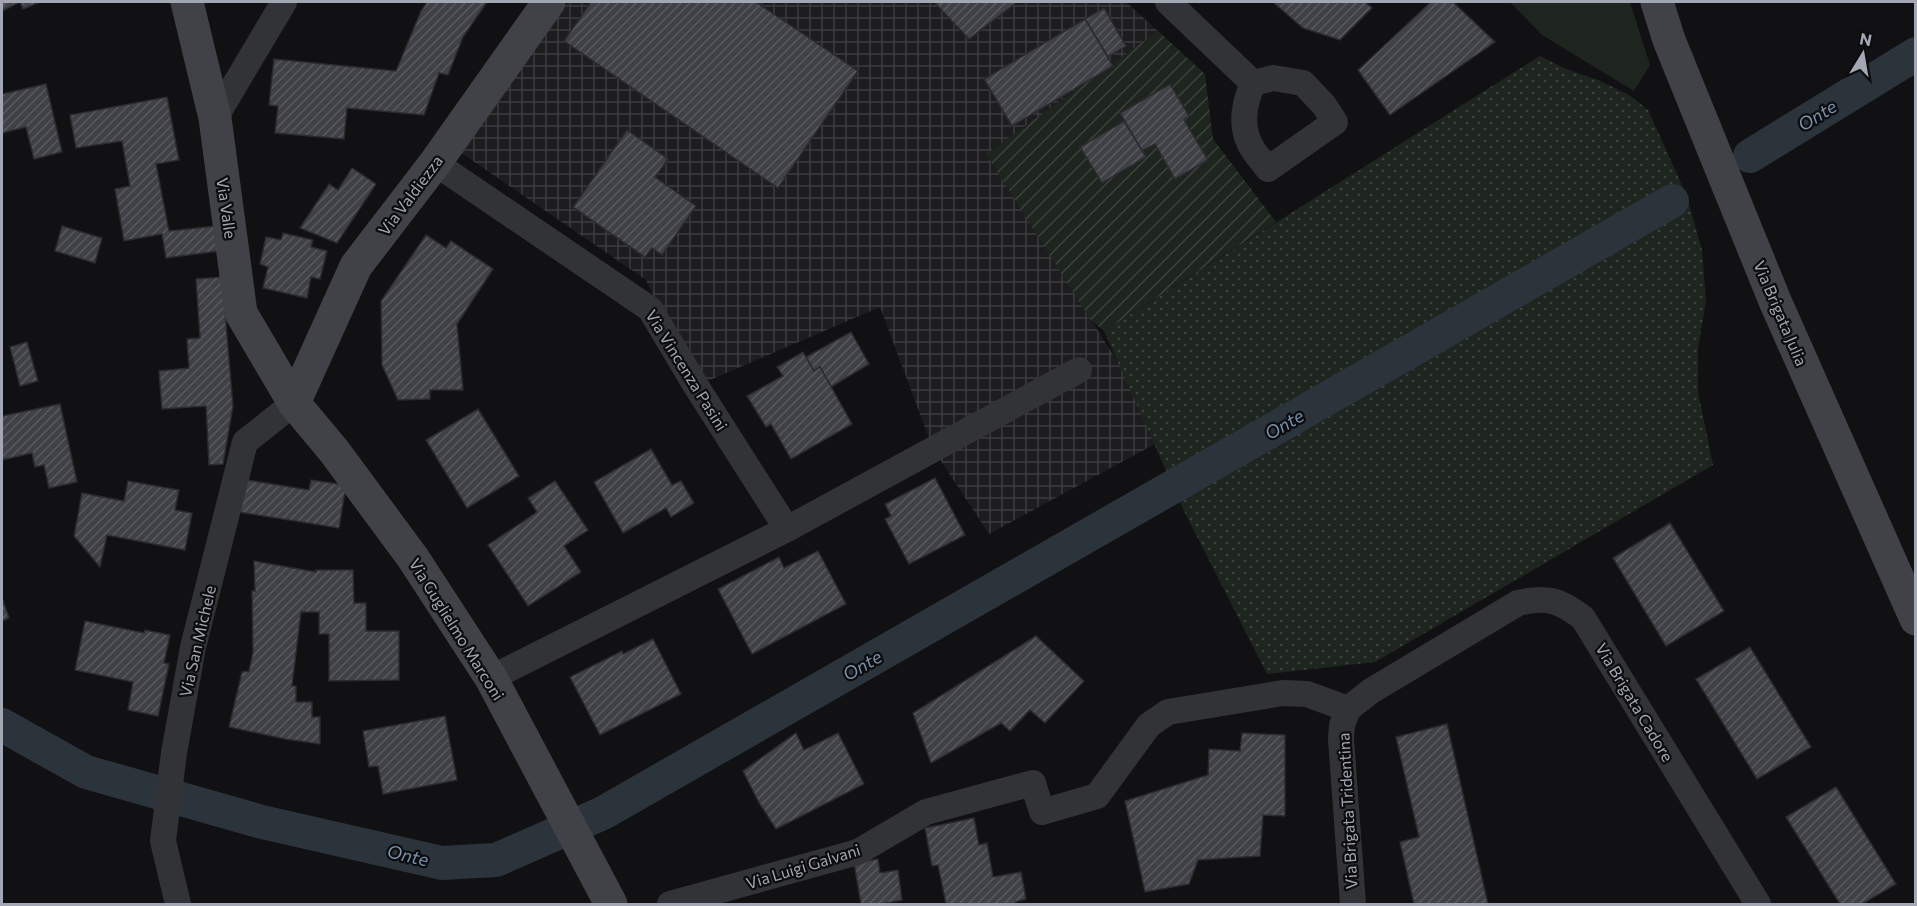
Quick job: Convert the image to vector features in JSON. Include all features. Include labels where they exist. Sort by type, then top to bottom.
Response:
[{"type":"street","name":"Via Valle","points":[[188,2],[215,118],[241,313],[294,403]]},
{"type":"street","points":[[215,118],[284,2]]},
{"type":"street","name":"Via Valdiezza","points":[[294,403],[356,266],[435,163],[549,2]]},
{"type":"street","points":[[1168,2],[1253,83]]},
{"type":"street","name":"Via Brigata Julia","points":[[1657,2],[1669,40],[1775,301],[1911,613],[1916,619]]},
{"type":"street","name":"Via Vincenza Pasini","points":[[435,163],[650,309],[786,528]]},
{"type":"street","points":[[491,678],[786,528],[1078,370]]},
{"type":"street","name":"Via Guglielmo Marconi","points":[[294,403],[413,558],[491,678],[611,904]]},
{"type":"street","name":"Via San Michele","points":[[178,904],[163,841],[174,753],[193,647],[245,442],[294,403]]},
{"type":"street","name":"Via Brigata Cadore","points":[[1461,638],[1518,603],[1536,599],[1551,599],[1566,605],[1583,618],[1758,904]]},
{"type":"street","name":"Via Brigata Tridentina","points":[[1353,904],[1341,738],[1342,725],[1348,709],[1371,690],[1461,638]]},
{"type":"street","name":"Via Luigi Galvani","points":[[670,904],[858,852],[926,812],[1033,783],[1042,812],[1096,796],[1149,725],[1168,712],[1283,693],[1307,694],[1348,709]]},
{"type":"shaded area","points":[[548,2],[1126,2],[1158,31],[986,154],[1166,438],[989,534],[933,449],[880,307],[696,386],[646,280],[460,152]]},
{"type":"shaded area","points":[[1510,2],[1630,2],[1650,65],[1634,91],[1542,35]]},
{"type":"shaded area","points":[[1158,31],[1205,74],[1213,139],[1276,222],[1104,331],[1090,319],[986,154]]},
{"type":"shaded area","points":[[1540,56],[1629,95],[1648,110],[1686,194],[1702,250],[1706,301],[1698,348],[1698,392],[1713,465],[1375,662],[1267,674],[1184,511],[1104,331]]},
{"type":"building","points":[[2,2],[20,2],[2,11]]},
{"type":"building","points":[[20,2],[40,2],[23,9]]},
{"type":"building","points":[[427,2],[487,2],[463,37],[448,75],[439,73],[424,115],[347,108],[344,139],[275,133],[278,106],[269,105],[274,59],[396,71]]},
{"type":"building","points":[[591,2],[756,2],[858,71],[778,188],[564,41]]},
{"type":"building","points":[[934,2],[1017,2],[969,39]]},
{"type":"building","points":[[1273,2],[1365,2],[1372,8],[1340,40],[1303,28]]},
{"type":"building","points":[[1431,2],[1453,2],[1495,42],[1390,115],[1358,70]]},
{"type":"building","points":[[1104,8],[1126,46],[1108,57],[1085,19]]},
{"type":"building","points":[[1085,19],[1113,66],[1012,126],[984,79]]},
{"type":"building","points":[[46,84],[62,152],[34,159],[26,127],[2,133],[2,94]]},
{"type":"building","points":[[1170,84],[1189,116],[1184,120],[1208,160],[1175,179],[1155,144],[1142,151],[1120,113]]},
{"type":"building","points":[[167,97],[179,160],[156,164],[169,231],[216,226],[218,251],[166,258],[162,234],[124,241],[115,189],[130,186],[122,141],[76,148],[70,115]]},
{"type":"building","points":[[1124,121],[1146,157],[1102,183],[1080,147]]},
{"type":"building","points":[[627,130],[668,159],[655,177],[696,206],[662,255],[652,248],[645,257],[573,207]]},
{"type":"building","points":[[352,168],[376,184],[337,243],[300,228],[329,184],[338,190]]},
{"type":"building","points":[[62,226],[102,238],[95,263],[55,251]]},
{"type":"building","points":[[283,233],[313,240],[311,247],[327,251],[320,279],[311,277],[307,298],[263,288],[268,267],[260,264],[266,237],[281,240]]},
{"type":"building","points":[[426,235],[446,248],[451,241],[493,269],[457,324],[463,390],[430,390],[430,399],[398,400],[382,365],[381,301]]},
{"type":"building","points":[[222,277],[233,406],[223,464],[209,465],[206,406],[162,409],[159,371],[189,368],[187,339],[200,338],[196,279]]},
{"type":"building","points":[[851,332],[869,364],[831,387],[820,367],[814,371],[806,357]]},
{"type":"building","points":[[27,342],[38,381],[20,386],[10,347]]},
{"type":"building","points":[[803,352],[814,371],[820,367],[852,424],[791,459],[771,424],[766,427],[747,396],[783,376],[777,367]]},
{"type":"building","points":[[60,404],[77,482],[49,488],[44,465],[35,467],[32,453],[2,460],[2,416]]},
{"type":"building","points":[[478,409],[519,476],[467,508],[426,440]]},
{"type":"building","points":[[651,449],[672,485],[681,481],[694,503],[671,517],[666,508],[623,533],[594,482]]},
{"type":"building","points":[[935,478],[965,535],[909,564],[885,519],[891,516],[885,504]]},
{"type":"building","points":[[247,480],[309,490],[311,480],[346,485],[339,528],[238,512]]},
{"type":"building","points":[[128,481],[179,490],[175,510],[192,513],[185,550],[107,535],[100,567],[74,536],[82,493],[124,501]]},
{"type":"building","points":[[555,481],[588,530],[564,546],[581,572],[528,606],[488,545],[537,512],[528,498]]},
{"type":"building","points":[[1670,523],[1724,611],[1666,646],[1613,558]]},
{"type":"building","points":[[818,551],[846,604],[752,654],[718,589],[779,557],[784,568]]},
{"type":"building","points":[[254,561],[316,572],[316,570],[353,570],[354,603],[366,603],[366,631],[399,631],[399,680],[329,681],[329,634],[319,634],[319,612],[301,612],[292,686],[296,686],[296,702],[312,702],[312,717],[320,717],[320,744],[229,727],[242,672],[249,671],[253,652]]},
{"type":"building","points":[[2,598],[9,618],[2,621]]},
{"type":"building","points":[[85,621],[144,633],[145,630],[170,635],[164,663],[169,664],[158,716],[128,710],[133,682],[75,670]]},
{"type":"building","points":[[1036,636],[1084,681],[1045,723],[1030,710],[1010,731],[1001,723],[931,763],[913,713]]},
{"type":"building","points":[[653,639],[681,694],[600,735],[570,677],[622,651],[623,654]]},
{"type":"building","points":[[1750,647],[1811,747],[1757,779],[1696,679]]},
{"type":"building","points":[[445,716],[457,780],[383,794],[378,766],[369,767],[363,731]]},
{"type":"building","points":[[1447,724],[1488,904],[1414,904],[1400,842],[1419,837],[1396,737]]},
{"type":"building","points":[[796,733],[804,750],[838,733],[864,784],[776,829],[743,771]]},
{"type":"building","points":[[1242,733],[1285,735],[1285,816],[1263,815],[1260,856],[1198,860],[1189,884],[1145,892],[1125,801],[1208,775],[1209,749],[1240,751]]},
{"type":"building","points":[[1836,787],[1896,884],[1862,904],[1840,904],[1786,817]]},
{"type":"building","points":[[974,818],[979,845],[987,843],[993,877],[1021,872],[1026,899],[1015,902],[1015,904],[946,904],[938,865],[932,866],[925,828]]},
{"type":"building","points":[[878,859],[880,873],[898,870],[902,900],[881,904],[861,904],[854,863]]},
{"type":"waterway","name":"Onte","points":[[1750,156],[1916,54]]},
{"type":"waterway","name":"Onte","points":[[2,725],[86,772],[262,822],[442,863],[496,860],[603,813],[1672,201]]}]
